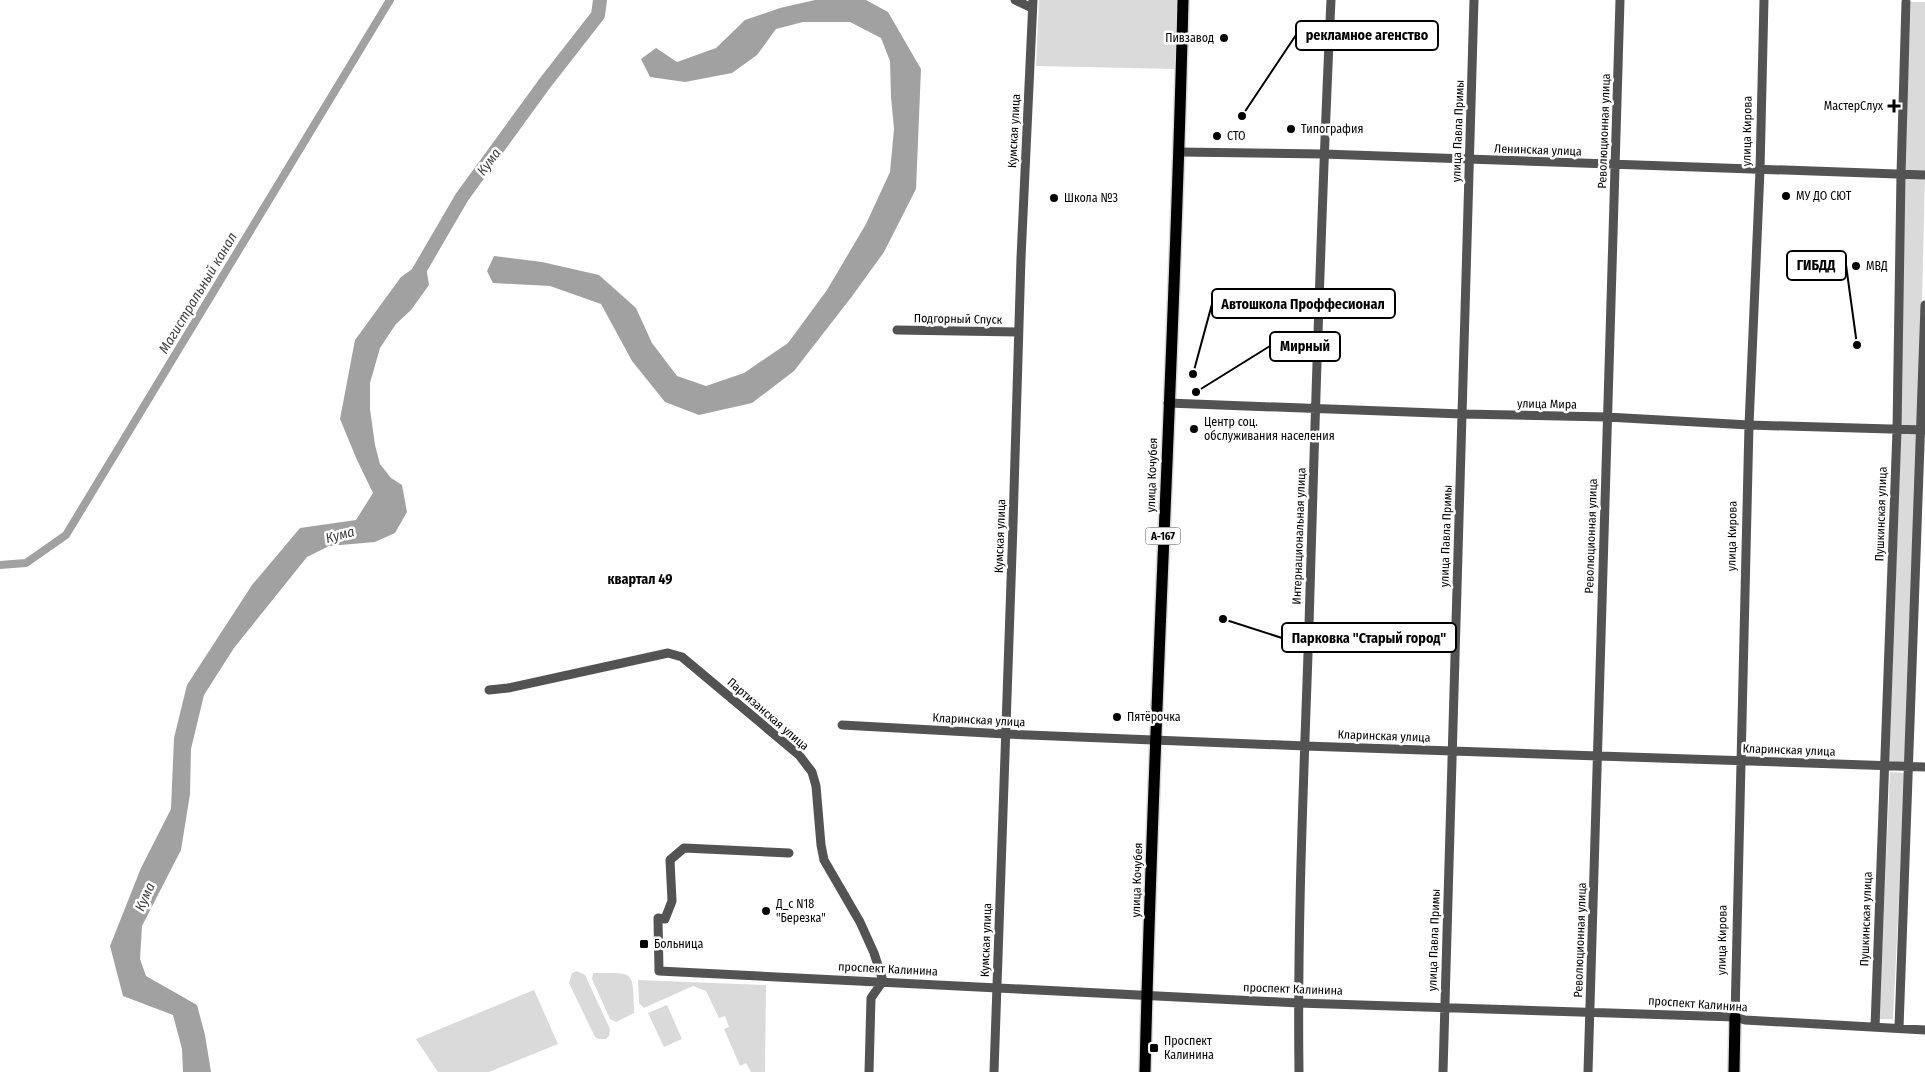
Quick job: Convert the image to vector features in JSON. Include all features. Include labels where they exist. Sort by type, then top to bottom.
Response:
[{"type":"main road","name":"улица Кочубея","points":[[1146,1072],[1147,995],[1168,403],[1180,152],[1183,0]]},
{"type":"main road","name":"улица Кирова","points":[[1734,1017],[1734,1072]]},
{"type":"street","points":[[1015,0],[1032,4]]},
{"type":"street","name":"Интернациональная улица","points":[[1299,1072],[1298,1003],[1305,746],[1323,154],[1330,0]]},
{"type":"street","name":"улица Павла Примы","points":[[1442,1072],[1474,0]]},
{"type":"street","name":"Революционная улица","points":[[1588,1072],[1620,0]]},
{"type":"street","name":"улица Кирова","points":[[1734,1017],[1749,425],[1760,170],[1764,0]]},
{"type":"street","name":"Пушкинская улица","points":[[1875,1027],[1896,430],[1906,2]]},
{"type":"street","name":"Кумская улица","points":[[994,1072],[1018,332],[1032,4]]},
{"type":"street","name":"Ленинская улица","points":[[1180,152],[1323,154],[1925,175]]},
{"type":"street","points":[[1899,1028],[1923,430],[1925,305]]},
{"type":"street","name":"Подгорный Спуск","points":[[896,330],[1018,332]]},
{"type":"street","name":"улица Мира","points":[[1168,403],[1462,414],[1607,417],[1749,425],[1923,430]]},
{"type":"street","name":"Партизанская улица","points":[[489,690],[508,688],[668,653],[682,657],[799,755],[812,772],[816,786],[824,860],[860,922],[874,953],[883,981]]},
{"type":"street","name":"Кларинская улица","points":[[842,725],[1006,734],[1305,746],[1925,767]]},
{"type":"street","name":"проспект Калинина","points":[[789,853],[684,848],[676,853],[670,860],[672,901],[665,919],[658,918],[659,971],[1298,1003],[1734,1017],[1745,1020],[1925,1030]]},
{"type":"street","points":[[869,1072],[871,998],[883,981]]},
{"type":"shaded area","points":[[1039,0],[1178,0],[1176,69],[1036,66]]},
{"type":"shaded area","points":[[1911,2],[1925,2],[1925,173],[1904,172]]},
{"type":"shaded area","points":[[1904,177],[1925,177],[1919,428],[1899,428]]},
{"type":"shaded area","points":[[1901,434],[1917,434],[1905,763],[1889,763]]},
{"type":"shaded area","points":[[1890,772],[1905,773],[1893,1019],[1879,1019]]},
{"type":"shaded area","points":[[577,971],[585,975],[610,1029],[609,1036],[606,1039],[595,1037],[569,983],[572,973]]},
{"type":"shaded area","points":[[593,973],[617,973],[629,976],[633,988],[634,1013],[616,1022],[610,1019],[592,979]]},
{"type":"shaded area","points":[[638,980],[766,985],[765,1072],[751,1072],[746,1063],[740,1066],[724,1029],[729,1027],[725,1016],[719,1018],[706,991],[693,986],[644,1008],[639,1003]]},
{"type":"shaded area","points":[[534,990],[558,1044],[489,1072],[438,1072],[416,1039]]},
{"type":"shaded area","points":[[667,1005],[682,1039],[664,1047],[648,1013]]},
{"type":"water","points":[[815,0],[866,0],[888,12],[921,69],[916,189],[884,252],[794,371],[752,403],[699,415],[665,402],[632,361],[601,304],[550,286],[493,283],[487,271],[494,256],[542,262],[599,275],[636,308],[652,343],[677,376],[706,386],[744,373],[788,343],[827,290],[866,224],[890,172],[894,129],[890,61],[881,38],[850,22],[803,22],[776,29],[757,55],[732,73],[685,82],[650,77],[641,59],[656,48],[677,62],[716,48],[745,20],[780,8]]},
{"type":"water","points":[[425,260],[429,285],[411,310],[396,324],[380,348],[370,383],[370,409],[375,445],[380,464],[391,478],[402,485],[407,512],[395,533],[375,542],[329,546],[307,557],[234,648],[204,695],[191,749],[190,794],[181,850],[142,926],[140,959],[146,976],[197,1005],[205,1035],[211,1072],[183,1072],[182,1049],[173,1015],[123,996],[110,946],[141,868],[171,809],[174,738],[187,685],[252,585],[300,528],[356,520],[373,493],[340,419],[355,340],[401,277]]},
{"type":"waterway","name":"Магистральный канал","points":[[0,565],[26,563],[66,535],[390,0]]},
{"type":"waterway","name":"Кума","points":[[416,276],[462,197],[545,83],[598,15],[600,0]]},
{"type":"place","name":"Пивзавод","points":[[1224,38]]},
{"type":"place","name":"МастерСлух","points":[[1894,106]]},
{"type":"place","name":"рекламное агенство","points":[[1242,116]]},
{"type":"place","name":"Типография","points":[[1291,129]]},
{"type":"place","name":"СТО","points":[[1217,136]]},
{"type":"place","name":"МУ ДО СЮТ","points":[[1786,196]]},
{"type":"place","name":"Школа №3","points":[[1054,198]]},
{"type":"place","name":"МВД","points":[[1856,266]]},
{"type":"place","name":"ГИБДД","points":[[1857,345]]},
{"type":"place","name":"Автошкола Проффесионал","points":[[1193,374]]},
{"type":"place","name":"Мирный","points":[[1196,392]]},
{"type":"place","name":"Центр соц. обслуживания населения","points":[[1194,429]]},
{"type":"place","name":"Парковка \"Старый город\"","points":[[1223,619]]},
{"type":"place","name":"Пятёрочка","points":[[1117,717]]},
{"type":"place","name":"Д_с N18 \"Березка\"","points":[[766,911]]},
{"type":"place","name":"Больница","points":[[644,944]]},
{"type":"place","name":"Проспект Калинина","points":[[1154,1048]]},
{"type":"district","name":"квартал 49","points":[[640,579]]}]
